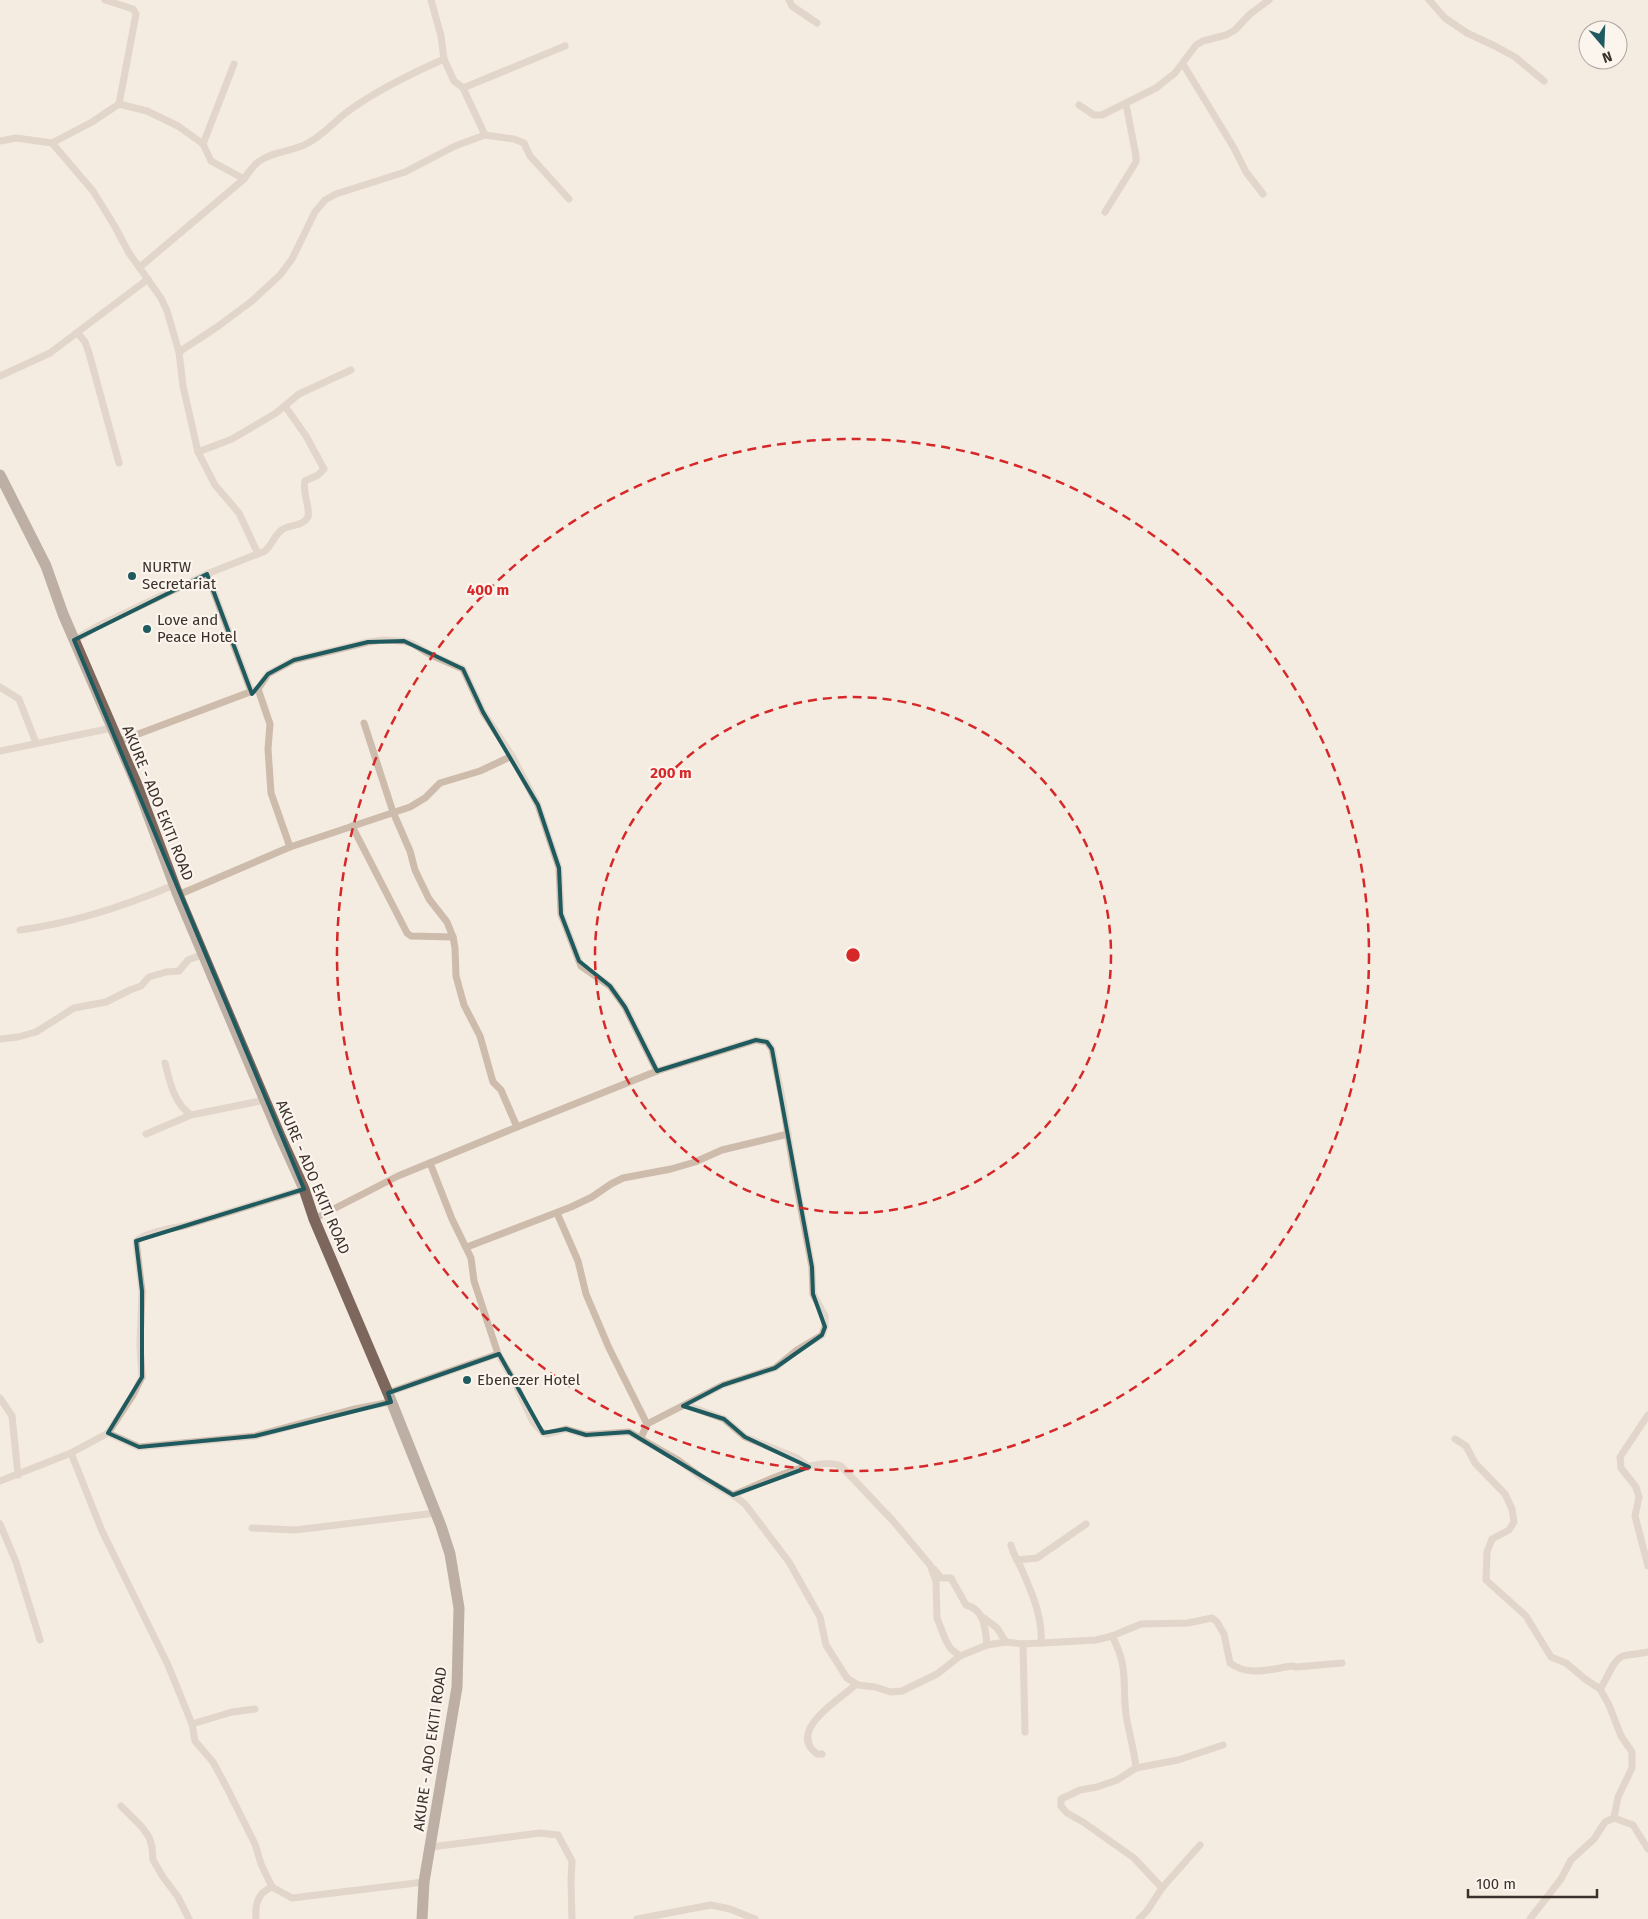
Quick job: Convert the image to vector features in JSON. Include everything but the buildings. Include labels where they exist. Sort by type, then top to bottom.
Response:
[{"type":"main road","name":"AKURE - ADO EKITI ROAD","points":[[0,475],[46,566],[63,614],[117,742],[138,785],[176,890],[304,1189],[314,1219],[436,1513],[450,1554],[458,1608],[457,1687],[424,1882],[422,1919]]},
{"type":"street","points":[[105,0],[133,9],[136,14],[119,104]]},
{"type":"street","points":[[431,0],[441,36],[444,59],[454,82],[463,88],[485,135]]},
{"type":"street","points":[[789,0],[792,6],[817,23]]},
{"type":"street","points":[[1079,105],[1098,116],[1156,88],[1175,73],[1196,45],[1235,30],[1250,14],[1269,0]]},
{"type":"street","points":[[1429,0],[1445,18],[1468,33],[1515,57],[1544,82]]},
{"type":"street","points":[[463,88],[565,46]]},
{"type":"street","points":[[140,267],[244,179],[259,161],[298,149],[310,143],[378,91],[404,76],[444,59]]},
{"type":"street","points":[[203,144],[234,64]]},
{"type":"street","points":[[1183,64],[1234,148],[1246,172],[1263,194]]},
{"type":"street","points":[[0,141],[16,138],[52,143],[92,122],[119,104],[136,107],[178,126],[203,144],[212,161],[244,179]]},
{"type":"street","points":[[1105,212],[1136,162],[1126,104]]},
{"type":"street","points":[[179,352],[252,301],[280,275],[292,259],[315,212],[325,200],[336,194],[405,172],[456,146],[485,135],[514,139],[524,143],[530,156],[569,199]]},
{"type":"street","points":[[52,143],[93,191],[129,253],[148,279],[167,311],[179,352],[183,386],[198,452],[215,485],[239,513],[258,554]]},
{"type":"street","points":[[0,376],[50,353],[148,279]]},
{"type":"street","points":[[78,333],[85,342],[89,353],[118,463]]},
{"type":"street","points":[[198,452],[232,439],[256,426],[299,394],[351,370]]},
{"type":"street","points":[[74,640],[112,619],[207,574],[258,554],[271,546],[281,530],[306,521],[309,512],[304,485],[305,481],[324,469],[306,436],[284,406]]},
{"type":"street","points":[[207,574],[254,690],[270,724],[268,749],[271,793],[290,847]]},
{"type":"street","points":[[117,742],[254,690],[268,674],[294,660],[368,642],[404,640],[431,655],[463,669],[483,712],[512,756],[538,805],[559,868],[560,914],[581,966],[610,986],[625,1007],[657,1071]]},
{"type":"street","points":[[0,687],[18,699],[36,743]]},
{"type":"street","points":[[364,723],[392,812],[410,851],[415,870],[429,899],[447,922],[453,937],[456,948],[456,976],[464,1005],[480,1036],[494,1082],[501,1090],[517,1127]]},
{"type":"street","points":[[0,751],[112,728]]},
{"type":"street","points":[[20,930],[76,920],[148,896],[176,890],[290,847],[418,803],[440,783],[480,771],[512,756]]},
{"type":"street","points":[[352,826],[407,933],[411,936],[453,937]]},
{"type":"street","points":[[0,1039],[36,1032],[74,1008],[106,1002],[141,986],[149,977],[166,972],[180,972],[188,960],[204,954]]},
{"type":"street","points":[[314,1219],[398,1176],[657,1071],[756,1040],[767,1042],[772,1049],[775,1060],[812,1267],[813,1294],[826,1322],[824,1331],[822,1335],[797,1350],[775,1368],[723,1385],[647,1424],[641,1438]]},
{"type":"street","points":[[165,1063],[174,1097],[182,1109],[191,1115]]},
{"type":"street","points":[[146,1134],[191,1115],[265,1100]]},
{"type":"street","points":[[467,1247],[592,1197],[623,1178],[672,1169],[695,1162],[722,1150],[788,1134]]},
{"type":"street","points":[[430,1164],[458,1233],[472,1258],[474,1280],[498,1354],[514,1381],[533,1422],[543,1433],[548,1434],[566,1429],[586,1435],[624,1431],[641,1438],[678,1460],[701,1477],[745,1504],[789,1562],[820,1618],[826,1645],[847,1678],[854,1683],[897,1692],[928,1679],[960,1656],[987,1645],[1006,1642],[1023,1644],[1096,1640],[1112,1636],[1141,1624],[1188,1623],[1212,1618],[1221,1627],[1230,1663],[1234,1666],[1258,1672],[1292,1666],[1296,1668],[1342,1663]]},
{"type":"street","points":[[0,1481],[71,1453],[108,1433],[133,1395],[142,1377],[140,1345],[142,1291],[136,1242],[141,1238],[156,1233],[304,1189]]},
{"type":"street","points":[[557,1212],[578,1261],[586,1294],[609,1348],[647,1424]]},
{"type":"street","points":[[108,1433],[139,1447],[255,1436],[355,1409],[498,1354]]},
{"type":"street","points":[[0,1398],[12,1416],[18,1474]]},
{"type":"street","points":[[686,1405],[724,1419],[745,1437],[797,1458],[809,1466]]},
{"type":"street","points":[[1648,1415],[1620,1457],[1621,1468],[1636,1487],[1639,1497],[1635,1516],[1648,1566]]},
{"type":"street","points":[[1455,1439],[1466,1446],[1474,1463],[1505,1494],[1512,1509],[1514,1522],[1509,1530],[1492,1539],[1487,1552],[1486,1580],[1526,1616],[1551,1657],[1566,1663],[1600,1689],[1609,1705],[1621,1736],[1632,1752],[1632,1768],[1618,1797],[1614,1818]]},
{"type":"street","points":[[71,1453],[102,1531],[160,1647],[192,1724],[195,1741],[213,1762],[227,1788],[255,1844],[261,1864],[272,1887],[292,1898],[424,1882]]},
{"type":"street","points":[[733,1495],[809,1466],[830,1463],[841,1466],[888,1516],[941,1578],[951,1578],[966,1605],[972,1606],[997,1628],[1006,1642]]},
{"type":"street","points":[[252,1528],[295,1530],[436,1513]]},
{"type":"street","points":[[1017,1560],[1037,1558],[1086,1524]]},
{"type":"street","points":[[0,1526],[16,1562],[40,1640]]},
{"type":"street","points":[[1011,1545],[1039,1617],[1041,1643]]},
{"type":"street","points":[[930,1565],[936,1581],[937,1618],[951,1649],[960,1656]]},
{"type":"street","points":[[984,1618],[987,1645]]},
{"type":"street","points":[[1112,1636],[1120,1652],[1124,1670],[1128,1727],[1134,1747],[1136,1768]]},
{"type":"street","points":[[1023,1644],[1025,1732]]},
{"type":"street","points":[[1600,1689],[1608,1679],[1613,1664],[1622,1656],[1648,1652]]},
{"type":"street","points":[[822,1754],[817,1754],[809,1744],[809,1730],[813,1722],[853,1687],[854,1683]]},
{"type":"street","points":[[192,1724],[232,1712],[255,1709]]},
{"type":"street","points":[[1162,1888],[1134,1858],[1083,1822],[1066,1813],[1061,1799],[1080,1790],[1097,1787],[1117,1780],[1136,1768],[1178,1760],[1223,1745]]},
{"type":"street","points":[[121,1806],[142,1827],[149,1837],[153,1860],[178,1897],[189,1919]]},
{"type":"street","points":[[1530,1919],[1560,1879],[1571,1860],[1594,1838],[1605,1822],[1614,1818],[1632,1825],[1648,1849]]},
{"type":"street","points":[[431,1847],[540,1833],[558,1835],[572,1861],[572,1919]]},
{"type":"street","points":[[1140,1919],[1162,1888],[1200,1845]]},
{"type":"street","points":[[256,1919],[255,1908],[257,1901],[265,1890],[272,1887]]},
{"type":"street","points":[[637,1919],[711,1905],[730,1909],[755,1919]]},
{"type":"highlighted area","points":[[207,574],[252,694],[268,674],[294,660],[368,642],[404,641],[463,669],[483,712],[538,805],[559,868],[561,914],[579,961],[610,986],[625,1007],[657,1071],[756,1040],[767,1042],[772,1049],[812,1267],[813,1294],[825,1327],[822,1335],[775,1368],[723,1385],[683,1406],[724,1419],[745,1437],[809,1467],[733,1495],[629,1432],[586,1435],[566,1429],[543,1433],[499,1354],[388,1393],[391,1402],[255,1436],[139,1447],[108,1433],[142,1377],[142,1291],[136,1241],[304,1189],[74,640]]},
{"type":"place","name":"NURTW Secretariat","points":[[132,576]]},
{"type":"place","name":"Love and Peace Hotel","points":[[147,629]]},
{"type":"place","name":"Ebenezer Hotel","points":[[467,1380]]}]
